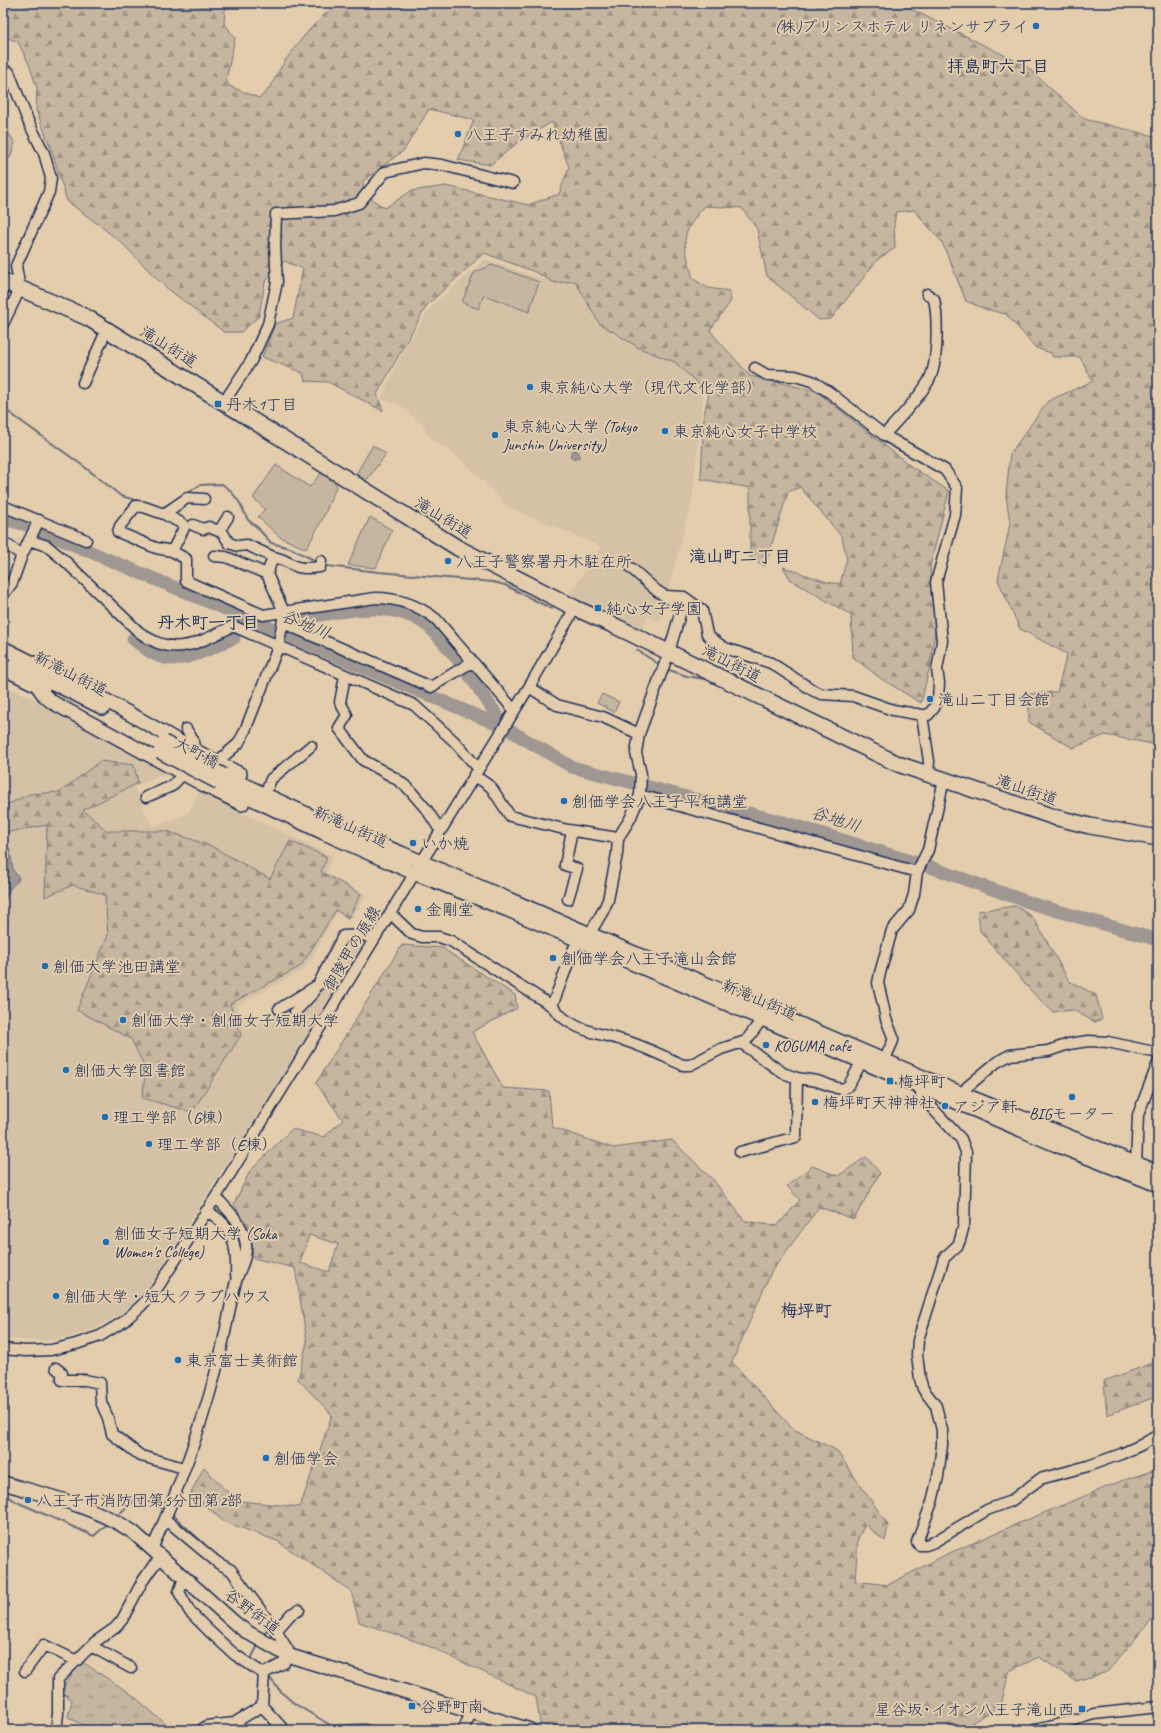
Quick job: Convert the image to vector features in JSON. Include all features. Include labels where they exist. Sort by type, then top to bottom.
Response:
[{"type":"highway","name":"滝山街道","points":[[3,281],[88,318],[107,329],[458,548],[575,608],[669,652],[875,754],[928,776],[1054,817],[1090,826],[1158,838]]},
{"type":"main road","points":[[3,648],[91,692],[217,762],[354,826],[367,846]]},
{"type":"main road","name":"新滝山街道","points":[[3,658],[107,710],[162,747]]},
{"type":"main road","name":"新滝山街道","points":[[3,668],[106,721],[162,747]]},
{"type":"main road","points":[[3,673],[18,676]]},
{"type":"main road","points":[[36,684],[44,695],[52,702],[206,786],[328,844],[367,846]]},
{"type":"main road","name":"大町橋","points":[[162,747],[221,779]]},
{"type":"main road","name":"新滝山街道","points":[[221,779],[328,824],[367,846],[417,868],[586,938],[824,1040],[862,1061],[921,1087],[1082,1155],[1158,1185]]},
{"type":"main road","name":"新滝山街道","points":[[586,938],[762,1019],[884,1060],[964,1096],[1158,1172]]},
{"type":"main road","name":"谷野街道","points":[[3,1483],[74,1504],[107,1516],[133,1532],[247,1632],[287,1655],[530,1730]]},
{"type":"street","points":[[3,324],[20,289],[16,266],[49,192],[51,178],[44,153],[28,121],[9,72]]},
{"type":"street","points":[[224,402],[250,361],[268,324],[277,282],[275,246],[276,214],[334,210],[359,203],[385,172],[424,163],[442,165],[512,183]]},
{"type":"street","points":[[884,436],[930,378],[935,353],[937,313],[934,299],[927,294]]},
{"type":"street","points":[[83,384],[107,329]]},
{"type":"street","points":[[666,596],[684,597],[702,610],[707,634],[725,648],[771,662],[814,691],[822,694],[854,696],[893,710],[922,715],[928,715],[934,708],[938,699],[939,683],[937,670],[942,641],[936,582],[955,515],[957,488],[945,470],[884,436],[829,392],[812,381],[795,376],[767,375],[755,368]]},
{"type":"street","points":[[164,514],[187,498],[204,499]]},
{"type":"street","points":[[3,506],[38,522],[86,540]]},
{"type":"street","points":[[172,551],[184,528],[183,524],[164,514],[144,507],[136,506],[120,526],[118,532],[156,548],[172,551],[186,559],[182,580],[263,615],[353,600],[375,598],[390,598],[425,611],[436,619],[513,712]]},
{"type":"street","points":[[219,531],[228,517]]},
{"type":"street","points":[[3,595],[12,582],[22,555],[38,522]]},
{"type":"street","points":[[193,525],[203,529],[209,527],[219,531],[223,533],[229,543],[247,546],[287,561],[297,567],[308,569],[320,567],[321,561]]},
{"type":"street","points":[[31,538],[47,546],[65,561],[139,632],[150,640],[171,647],[184,647],[204,640],[233,626],[279,645],[345,676],[414,705],[454,741],[476,771],[491,788],[510,816],[572,831],[618,838]]},
{"type":"street","points":[[3,542],[22,555]]},
{"type":"street","points":[[206,786],[217,762],[238,744],[244,733],[279,645],[284,612],[267,574],[226,558],[214,556]]},
{"type":"street","points":[[267,574],[274,557]]},
{"type":"street","points":[[552,1006],[574,948],[586,938],[604,911],[608,900],[617,854],[618,838],[630,819],[640,794],[641,774],[636,753],[638,734],[669,652],[682,607],[657,590],[631,568]]},
{"type":"street","name":"御陵甲の原線","points":[[3,1349],[26,1351],[51,1350],[100,1336],[123,1322],[158,1287],[216,1197],[374,940],[476,771],[529,687],[575,608]]},
{"type":"street","points":[[282,625],[431,687],[472,662]]},
{"type":"street","points":[[345,676],[340,702],[347,715],[339,728],[363,760],[408,788],[427,810],[440,830]]},
{"type":"street","points":[[529,687],[557,705],[603,717],[638,734]]},
{"type":"street","points":[[922,715],[929,762],[928,776]]},
{"type":"street","points":[[146,797],[172,786],[178,780],[194,750],[193,740],[186,729]]},
{"type":"street","points":[[268,787],[271,779],[289,759],[311,746]]},
{"type":"street","points":[[884,1060],[893,1041],[893,1037],[886,1019],[878,983],[880,973],[892,930],[909,910],[914,894],[918,871],[928,853],[944,780]]},
{"type":"street","points":[[640,794],[918,871]]},
{"type":"street","points":[[568,899],[577,870],[565,865],[572,831]]},
{"type":"street","points":[[390,913],[412,934],[422,937],[439,937],[451,941],[552,1006],[559,1015],[581,1029],[630,1042],[683,1064],[690,1065],[721,1049],[746,1041],[762,1019]]},
{"type":"street","points":[[295,1012],[318,985],[343,936],[364,935],[374,940]]},
{"type":"street","points":[[279,1009],[318,985]]},
{"type":"street","points":[[964,1096],[967,1087],[997,1062],[1010,1055],[1048,1051],[1070,1044],[1088,1041],[1108,1042],[1158,1053]]},
{"type":"street","points":[[741,1043],[783,1073],[797,1078],[817,1080],[837,1088],[844,1089],[849,1086],[862,1061]]},
{"type":"street","points":[[1136,1164],[1138,1115],[1158,1063]]},
{"type":"street","points":[[740,1152],[796,1137],[797,1078]]},
{"type":"street","points":[[921,1087],[921,1096],[961,1139],[966,1152],[964,1225],[958,1245],[944,1258],[918,1340],[920,1379],[923,1390],[936,1406],[942,1430],[942,1445],[932,1502],[919,1534],[917,1542],[919,1545],[926,1545],[934,1542],[987,1510],[1011,1501],[1040,1479],[1088,1466],[1121,1454],[1141,1445],[1158,1434]]},
{"type":"street","points":[[152,1549],[184,1468],[214,1378],[235,1283],[245,1257],[246,1245],[242,1228],[234,1214],[216,1197]]},
{"type":"street","points":[[206,1211],[223,1222],[229,1231],[236,1254],[235,1283]]},
{"type":"street","points":[[56,1368],[62,1373],[62,1380],[85,1380],[100,1383],[101,1402],[108,1418],[112,1434],[141,1456],[184,1468]]},
{"type":"street","points":[[165,1519],[218,1563],[228,1568],[276,1631],[288,1650],[287,1655],[284,1663],[264,1674]]},
{"type":"street","points":[[56,1730],[58,1679],[91,1646],[122,1620],[142,1582],[153,1566],[162,1558]]},
{"type":"street","points":[[184,1578],[179,1592],[190,1612],[234,1654],[264,1674]]},
{"type":"street","points":[[276,1631],[292,1614],[299,1610]]},
{"type":"street","points":[[25,1671],[44,1645],[77,1661]]},
{"type":"street","points":[[91,1646],[131,1668]]},
{"type":"street","points":[[201,1730],[207,1726],[239,1726],[262,1706],[264,1674]]},
{"type":"street","points":[[262,1706],[284,1730]]},
{"type":"street","points":[[1034,1730],[1047,1729],[1094,1714],[1158,1707]]},
{"type":"street","points":[[463,1730],[471,1713]]},
{"type":"shaded area","points":[[485,259],[541,279],[579,275],[592,292],[614,337],[664,345],[679,353],[703,399],[692,499],[660,622],[648,616],[640,632],[568,596],[602,547],[508,507],[463,461],[425,433],[426,428],[400,405],[381,399],[402,353],[430,308]]},
{"type":"shaded area","name":"創価大学・創価女子短期大学","points":[[3,685],[45,704],[170,771],[134,787],[152,827],[188,813],[200,790],[240,812],[333,856],[326,873],[366,895],[350,921],[337,913],[305,969],[236,1006],[247,1029],[286,1010],[350,946],[366,943],[150,1285],[136,1301],[121,1313],[98,1327],[73,1336],[47,1341],[3,1339]]},
{"type":"green space","points":[[3,3],[232,3],[225,10],[224,23],[235,38],[226,80],[229,86],[259,98],[267,91],[282,65],[303,37],[332,8],[340,3],[899,3],[1026,66],[1084,119],[1158,137],[1158,745],[1105,735],[1073,748],[1029,722],[1029,694],[1057,692],[1067,654],[1020,629],[998,580],[1010,524],[1006,495],[1010,454],[1048,401],[1093,381],[1080,357],[1053,357],[1051,353],[1036,348],[1006,314],[985,309],[966,301],[942,242],[914,210],[896,212],[894,224],[895,248],[878,259],[831,319],[819,320],[767,276],[757,229],[742,208],[705,206],[690,225],[685,240],[685,248],[693,279],[708,288],[729,291],[731,301],[710,330],[750,376],[816,391],[912,467],[949,491],[930,566],[935,631],[930,665],[921,703],[880,678],[853,657],[851,615],[791,580],[783,567],[827,582],[840,584],[847,559],[842,537],[800,487],[788,492],[765,566],[750,558],[750,488],[701,479],[704,414],[709,394],[675,362],[639,348],[599,323],[575,281],[555,283],[535,272],[484,253],[427,305],[377,394],[383,411],[328,382],[305,381],[303,373],[262,357],[275,324],[293,318],[303,269],[284,261],[265,282],[259,316],[241,332],[224,332],[163,285],[120,241],[67,201],[52,151],[36,110],[37,88],[29,64],[18,42],[3,36]],"holes":[[[429,109],[474,120],[458,160],[490,165],[521,140],[552,122],[569,167],[559,194],[528,205],[446,186],[411,191],[385,208],[373,200],[363,188],[363,181],[404,150]]]},
{"type":"green space","points":[[3,124],[15,143],[10,158],[3,159]]},
{"type":"green space","points":[[492,265],[539,282],[529,312],[484,295],[478,309],[462,302],[474,273]]},
{"type":"green space","points":[[373,445],[386,454],[366,481],[356,474]]},
{"type":"green space","points":[[276,465],[310,487],[321,473],[337,485],[322,520],[306,549],[280,537],[258,517],[265,509],[253,498]]},
{"type":"green space","points":[[370,517],[392,530],[376,568],[348,565]]},
{"type":"green space","points":[[602,694],[619,702],[614,712],[597,703]]},
{"type":"green space","points":[[100,761],[134,765],[138,783],[83,810],[107,831],[167,831],[211,846],[270,879],[290,841],[327,857],[321,872],[361,894],[348,918],[336,910],[301,966],[230,1004],[241,1035],[192,1112],[142,1098],[146,1069],[131,1039],[77,1010],[108,935],[105,895],[73,885],[45,897],[47,825],[3,833],[3,805],[4,806],[30,794],[60,792]]},
{"type":"green space","points":[[1015,906],[1030,915],[1037,924],[1069,981],[1096,995],[1102,1019],[1095,1022],[1073,1010],[1053,1012],[1034,994],[980,931],[978,911]]},
{"type":"green space","points":[[402,945],[442,948],[515,995],[517,1008],[472,1032],[503,1088],[549,1091],[552,1127],[613,1148],[672,1140],[714,1181],[745,1221],[777,1226],[800,1200],[787,1186],[812,1166],[838,1176],[866,1157],[880,1173],[854,1219],[819,1207],[771,1272],[732,1362],[793,1429],[836,1450],[888,1525],[885,1541],[865,1525],[858,1538],[855,1581],[888,1585],[945,1555],[1017,1524],[1121,1481],[1158,1469],[1158,1612],[1107,1672],[1076,1681],[1039,1657],[1009,1671],[1001,1705],[960,1730],[553,1730],[540,1723],[536,1697],[424,1644],[359,1622],[351,1591],[277,1541],[223,1521],[191,1493],[204,1467],[224,1489],[240,1501],[300,1507],[332,1415],[298,1379],[307,1342],[295,1268],[253,1258],[251,1233],[234,1204],[250,1171],[292,1129],[324,1137],[343,1120],[316,1083]],"holes":[[[309,1235],[338,1244],[329,1272],[300,1263]]]},
{"type":"green space","points":[[1158,1361],[1158,1396],[1107,1415],[1104,1381]]},
{"type":"green space","points":[[81,1661],[131,1694],[173,1730],[93,1730],[68,1717],[72,1700],[60,1691]]},
{"type":"water","points":[[575,450],[580,455],[575,460],[570,455]]},
{"type":"water","points":[[3,841],[10,850],[13,870],[19,878],[7,894],[3,907]]},
{"type":"water","points":[[3,907],[8,921],[3,933]]},
{"type":"waterway","points":[[3,408],[86,468],[121,496],[146,503]]},
{"type":"waterway","points":[[186,494],[200,485],[222,484],[230,490],[240,503],[248,520],[257,527],[271,543],[290,548],[318,562]]},
{"type":"waterway","points":[[160,509],[177,499]]},
{"type":"waterway","name":"谷地川","points":[[3,519],[27,525],[506,728],[572,767],[794,825],[933,868],[1034,904],[1158,940]]},
{"type":"waterway","points":[[327,566],[493,582],[505,585],[552,609]]},
{"type":"waterway","name":"谷地川","points":[[298,619],[366,609],[383,609],[399,612],[415,618],[429,627],[460,662]]},
{"type":"waterway","name":"谷地川","points":[[133,639],[148,651],[165,658],[173,659],[200,653],[234,638]]},
{"type":"waterway","points":[[637,650],[660,665]]},
{"type":"waterway","points":[[666,669],[687,676],[704,679]]},
{"type":"waterway","name":"谷地川","points":[[468,673],[505,727]]},
{"type":"waterway","points":[[3,1494],[19,1503],[94,1536],[106,1525]]},
{"type":"waterway","points":[[120,1513],[134,1501],[152,1502],[161,1508]]},
{"type":"waterway","points":[[173,1515],[217,1556]]},
{"type":"waterway","points":[[264,1636],[268,1627]]},
{"type":"waterway","points":[[253,1661],[251,1659],[257,1647]]},
{"type":"waterway","points":[[269,1677],[282,1693],[295,1704],[332,1726],[365,1724],[384,1730]]},
{"type":"place","name":"(株)プリンスホテル リネンサプライ","points":[[1036,26]]},
{"type":"place","name":"八王子すみれ幼稚園","points":[[458,134]]},
{"type":"place","name":"東京純心大学（現代文化学部）","points":[[530,387]]},
{"type":"place","name":"丹木1丁目","points":[[218,404]]},
{"type":"place","name":"東京純心女子中学校","points":[[665,431]]},
{"type":"place","name":"東京純心大学 (Tokyo Junshin University)","points":[[495,435]]},
{"type":"place","name":"八王子警察署丹木駐在所","points":[[448,561]]},
{"type":"place","name":"純心女子学園","points":[[598,608]]},
{"type":"place","name":"滝山二丁目会館","points":[[930,699]]},
{"type":"place","name":"創価学会八王子平和講堂","points":[[564,801]]},
{"type":"place","name":"いか焼","points":[[413,843]]},
{"type":"place","name":"金剛堂","points":[[418,909]]},
{"type":"place","name":"創価学会八王子滝山会館","points":[[553,958]]},
{"type":"place","name":"創価大学池田講堂","points":[[45,966]]},
{"type":"place","name":"創価大学・創価女子短期大学","points":[[123,1020]]},
{"type":"place","name":"KOGUMA cafe","points":[[766,1045]]},
{"type":"place","name":"創価大学図書館","points":[[66,1070]]},
{"type":"place","name":"梅坪町","points":[[890,1081]]},
{"type":"place","name":"BIGモーター","points":[[1072,1097]]},
{"type":"place","name":"梅坪町天神神社","points":[[815,1102]]},
{"type":"place","name":"アジア軒","points":[[945,1106]]},
{"type":"place","name":"理工学部（G棟）","points":[[105,1117]]},
{"type":"place","name":"理工学部（E棟）","points":[[149,1144]]},
{"type":"place","name":"創価女子短期大学 (Soka Women's College)","points":[[106,1242]]},
{"type":"place","name":"創価大学・短大クラブハウス","points":[[56,1296]]},
{"type":"place","name":"東京富士美術館","points":[[178,1360]]},
{"type":"place","name":"創価学会","points":[[266,1458]]},
{"type":"place","name":"八王子市消防団第5分団第2部","points":[[28,1500]]},
{"type":"place","name":"谷野町南","points":[[412,1706]]},
{"type":"place","name":"星谷坂･イオン八王子滝山西","points":[[1082,1709]]},
{"type":"district","name":"拝島町六丁目","points":[[998,66]]},
{"type":"district","name":"滝山町二丁目","points":[[740,556]]},
{"type":"district","name":"丹木町一丁目","points":[[208,622]]},
{"type":"district","name":"梅坪町","points":[[806,1310]]}]
